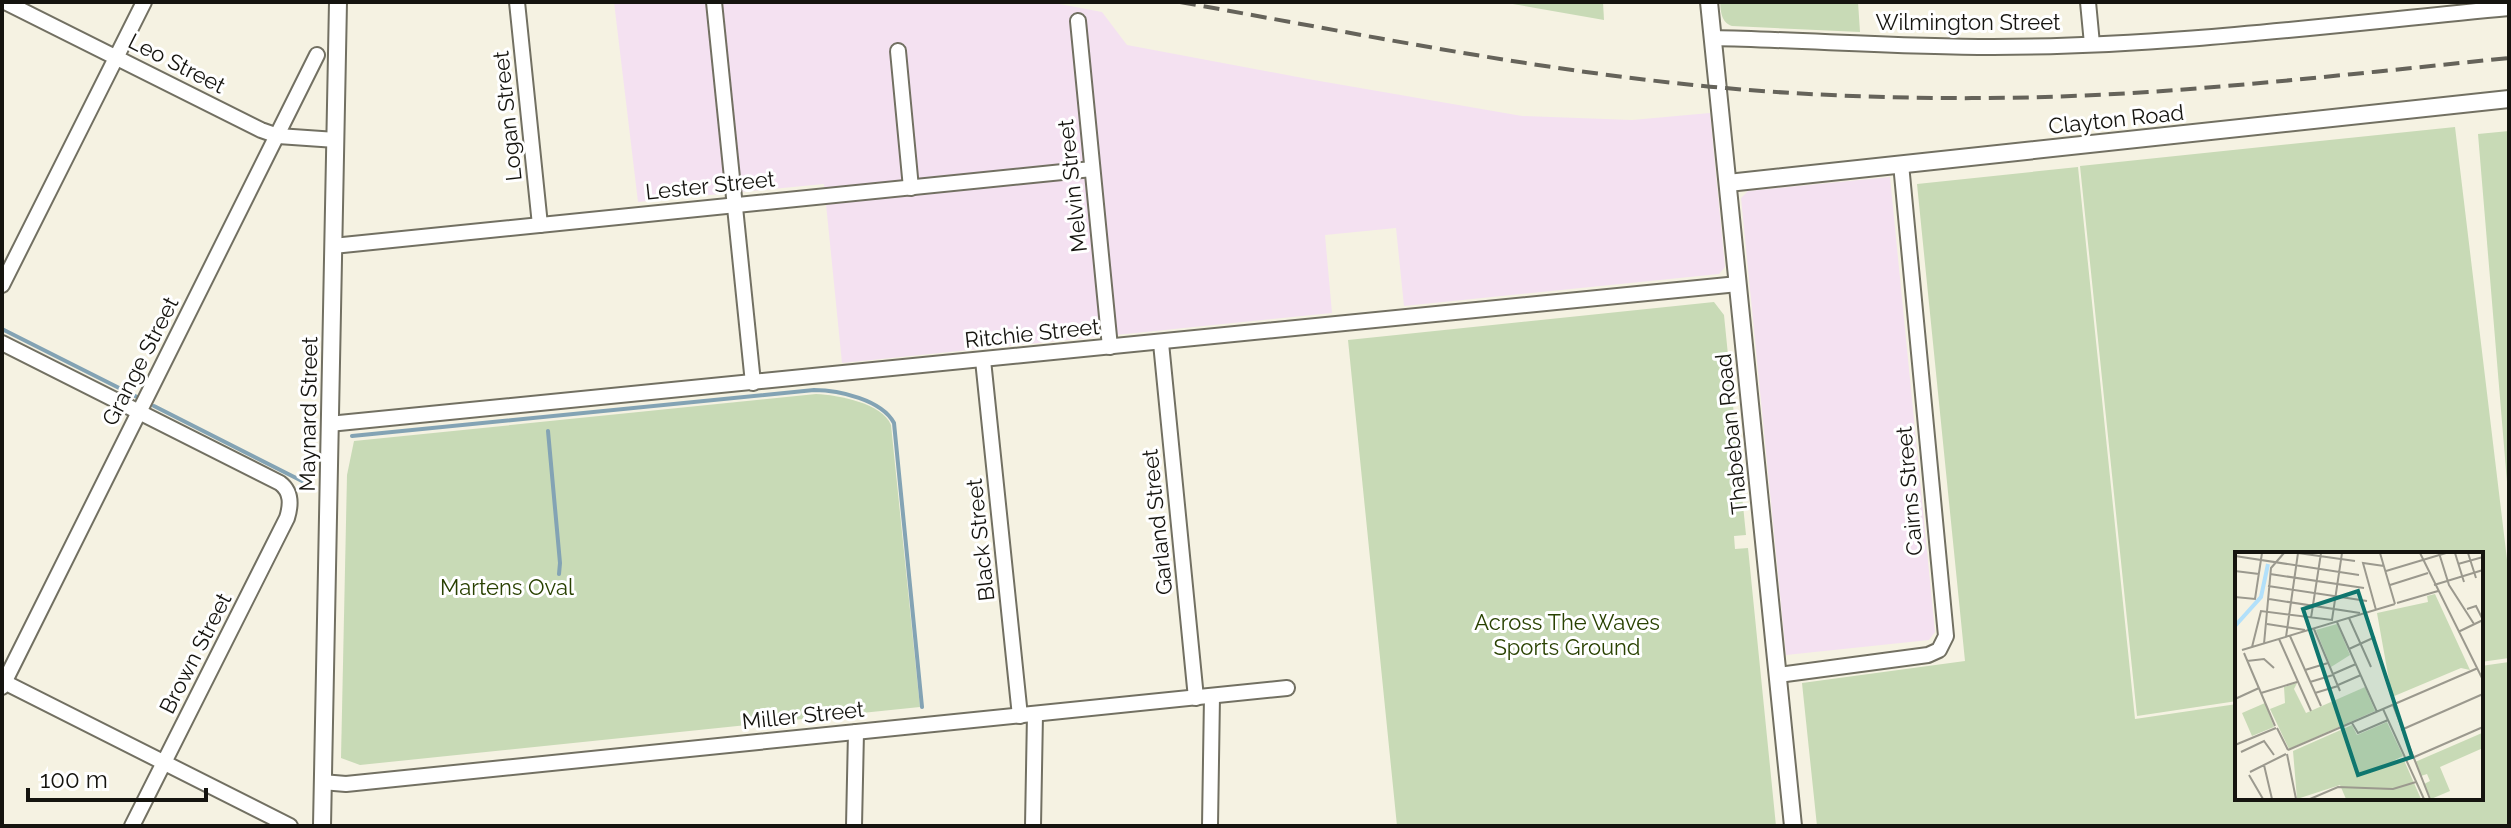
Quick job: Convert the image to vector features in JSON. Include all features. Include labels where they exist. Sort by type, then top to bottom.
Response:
[{"type":"street","name":"Leo Street","points":[[5,2],[261,130],[278,136],[336,140]]},
{"type":"street","points":[[2,285],[144,2]]},
{"type":"street","name":"Maynard Street","points":[[322,826],[338,2]]},
{"type":"street","name":"Logan Street","points":[[517,2],[540,225]]},
{"type":"street","points":[[714,2],[753,383]]},
{"type":"street","name":"Thabeban Road","points":[[1709,2],[1793,826]]},
{"type":"street","points":[[2088,2],[2092,44]]},
{"type":"street","name":"Wilmington Street","points":[[1713,38],[1993,47],[2092,44],[2284,30],[2509,8]]},
{"type":"street","name":"Melvin Street","points":[[1078,21],[1110,347]]},
{"type":"street","points":[[898,51],[911,188]]},
{"type":"street","name":"Grange Street","points":[[3,683],[317,55]]},
{"type":"street","name":"Clayton Road","points":[[1728,183],[2509,99]]},
{"type":"street","name":"Cairns Street","points":[[1778,675],[1928,655],[1939,650],[1946,636],[1901,164]]},
{"type":"street","name":"Lester Street","points":[[333,246],[1092,169]]},
{"type":"street","name":"Ritchie Street","points":[[329,424],[1738,284]]},
{"type":"street","points":[[2,343],[139,411]]},
{"type":"street","name":"Garland Street","points":[[1161,343],[1196,698]]},
{"type":"street","name":"Black Street","points":[[983,360],[1028,715],[1033,826]]},
{"type":"street","name":"Brown Street","points":[[132,826],[287,518],[290,498],[280,483],[139,411]]},
{"type":"street","points":[[3,683],[290,826]]},
{"type":"street","name":"Miller Street","points":[[322,782],[346,784],[1287,688]]},
{"type":"street","points":[[1210,826],[1212,696]]},
{"type":"street","points":[[854,826],[856,732]]},
{"type":"shaded area","points":[[614,2],[1049,2],[1102,12],[1127,45],[1522,116],[1632,120],[1710,113],[1725,267],[1719,274],[1404,306],[1396,228],[1325,235],[1332,313],[842,363],[824,184],[638,202]]},
{"type":"shaded area","points":[[1890,177],[1935,632],[1929,640],[1786,655],[1741,198],[1748,191]]},
{"type":"green space","points":[[1501,2],[1603,2],[1604,20]]},
{"type":"green space","points":[[1720,2],[1858,2],[1860,32],[1732,26],[1721,13]]},
{"type":"green space","points":[[2455,127],[2509,576],[2509,658],[2483,662],[2483,552],[2235,552],[2235,701],[2137,716],[2080,166]]},
{"type":"green space","points":[[2509,131],[2509,506],[2478,134]]},
{"type":"green space","points":[[2078,167],[2135,719],[2235,704],[2235,800],[2483,800],[2483,666],[2509,662],[2509,826],[1817,826],[1802,683],[1965,661],[1917,184]]},
{"type":"green space","name":"Across The Waves Sports Ground","points":[[1714,302],[1724,315],[1746,535],[1734,536],[1735,549],[1748,548],[1776,826],[1397,826],[1348,340]]},
{"type":"green space","name":"Martens Oval","points":[[816,394],[847,398],[869,406],[886,417],[891,425],[920,707],[360,765],[341,758],[347,475],[354,441]]},
{"type":"waterway","points":[[2,329],[139,398]]},
{"type":"waterway","points":[[352,436],[814,390],[847,394],[870,402],[894,423],[922,707]]},
{"type":"waterway","points":[[154,406],[304,482],[307,479]]},
{"type":"waterway","points":[[548,431],[559,574]]},
{"type":"railway","points":[[1180,2],[1409,43],[1638,79],[1836,95],[1925,98],[2104,95],[2509,58]]}]
